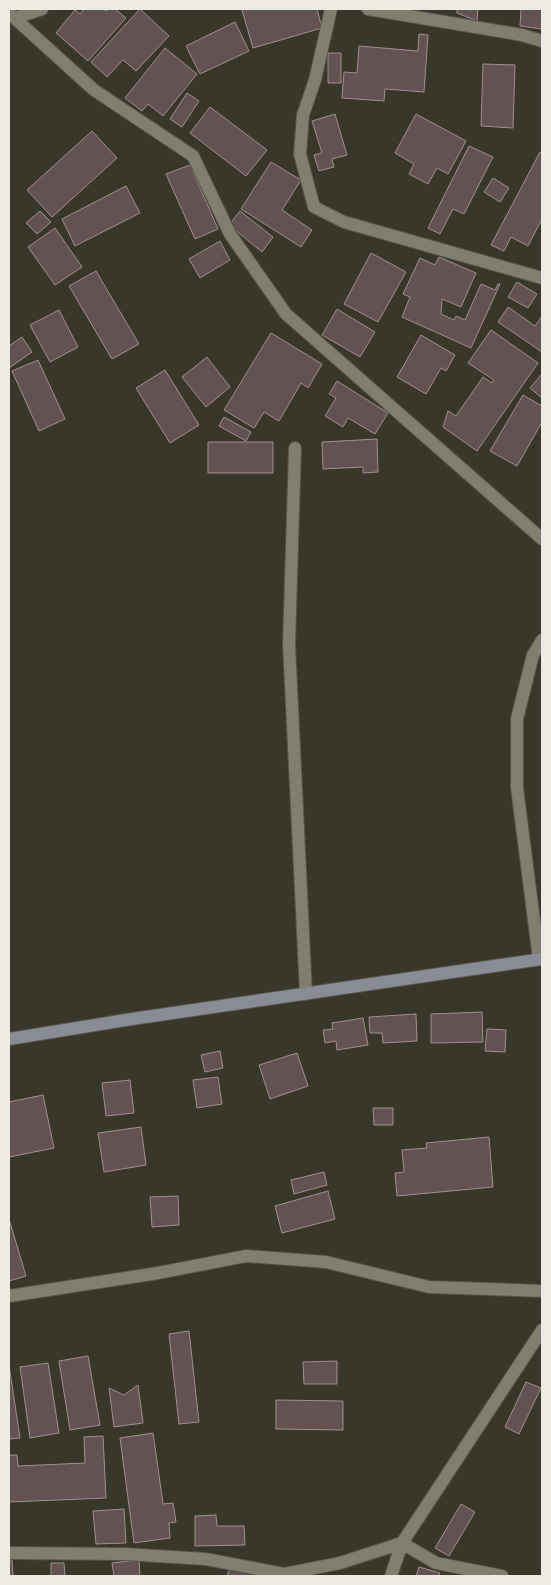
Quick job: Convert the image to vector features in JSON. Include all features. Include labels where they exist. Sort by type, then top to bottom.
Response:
[{"type":"main road","points":[[9,1039],[541,959]]},
{"type":"street","points":[[12,15],[42,9]]},
{"type":"street","points":[[331,9],[315,80],[303,115],[300,154],[314,206],[344,222],[542,278]]},
{"type":"street","points":[[368,9],[522,35],[542,41]]},
{"type":"street","points":[[12,15],[94,90],[193,156],[230,234],[286,314],[542,539]]},
{"type":"street","points":[[295,448],[289,644],[306,994]]},
{"type":"street","points":[[541,959],[517,788],[517,719],[533,655],[542,640]]},
{"type":"street","points":[[9,1296],[158,1273],[246,1256],[326,1262],[429,1287],[542,1291]]},
{"type":"street","points":[[391,1576],[402,1543],[542,1330]]},
{"type":"street","points":[[9,1553],[124,1554],[206,1559],[284,1574],[340,1564],[402,1543],[436,1563],[502,1576]]},
{"type":"building","points":[[84,9],[103,9],[106,11],[115,9],[126,18],[88,61],[56,33],[75,10],[80,14]]},
{"type":"building","points":[[140,9],[169,36],[136,71],[123,60],[107,77],[91,62]]},
{"type":"building","points":[[317,9],[322,28],[253,48],[242,10]]},
{"type":"building","points":[[457,9],[478,9],[477,21],[457,13]]},
{"type":"building","points":[[521,9],[542,9],[542,29],[520,26]]},
{"type":"building","points":[[235,22],[249,51],[200,74],[186,46]]},
{"type":"building","points":[[419,34],[428,35],[424,92],[385,89],[384,101],[342,98],[344,72],[357,73],[359,46],[418,51]]},
{"type":"building","points":[[165,48],[197,74],[163,116],[148,104],[142,111],[125,98]]},
{"type":"building","points":[[328,53],[341,53],[341,83],[328,83]]},
{"type":"building","points":[[483,64],[515,65],[513,128],[481,126]]},
{"type":"building","points":[[187,93],[199,101],[182,127],[170,119]]},
{"type":"building","points":[[210,107],[267,150],[246,176],[190,133]]},
{"type":"building","points":[[335,114],[347,155],[332,159],[334,167],[319,171],[314,155],[322,153],[312,121]]},
{"type":"building","points":[[416,114],[466,141],[448,174],[437,168],[428,184],[409,174],[414,164],[395,153]]},
{"type":"building","points":[[92,131],[117,158],[52,217],[27,190]]},
{"type":"building","points":[[469,146],[493,157],[464,214],[453,209],[440,234],[428,228]]},
{"type":"building","points":[[540,152],[542,153],[542,219],[528,246],[511,237],[504,251],[491,245]]},
{"type":"building","points":[[271,162],[301,180],[282,210],[312,230],[301,247],[241,209]]},
{"type":"building","points":[[190,165],[218,229],[195,239],[166,174]]},
{"type":"building","points":[[493,178],[509,188],[500,202],[484,192]]},
{"type":"building","points":[[126,186],[140,213],[75,246],[62,219]]},
{"type":"building","points":[[40,211],[51,222],[37,234],[26,223]]},
{"type":"building","points":[[240,211],[273,237],[262,252],[229,225]]},
{"type":"building","points":[[55,228],[82,267],[55,285],[28,247]]},
{"type":"building","points":[[220,241],[230,260],[200,278],[189,259]]},
{"type":"building","points":[[371,253],[406,272],[378,322],[344,304]]},
{"type":"building","points":[[439,257],[476,273],[461,307],[442,299],[441,314],[454,320],[456,316],[465,320],[481,284],[495,290],[498,284],[500,284],[471,348],[402,317],[410,297],[403,294],[420,258],[435,265]]},
{"type":"building","points":[[96,271],[139,344],[112,359],[69,286]]},
{"type":"building","points":[[517,282],[537,294],[528,308],[508,297]]},
{"type":"building","points":[[508,307],[535,326],[542,316],[542,352],[498,322]]},
{"type":"building","points":[[337,309],[375,332],[360,357],[322,335]]},
{"type":"building","points":[[59,310],[78,347],[50,362],[30,325]]},
{"type":"building","points":[[491,330],[538,363],[477,451],[443,427],[448,411],[456,416],[483,377],[492,383],[494,380],[468,363]]},
{"type":"building","points":[[271,333],[322,364],[308,388],[301,383],[279,421],[264,412],[254,428],[224,410]]},
{"type":"building","points":[[421,335],[455,355],[446,371],[441,368],[426,394],[397,377]]},
{"type":"building","points":[[22,337],[32,352],[9,368],[9,346]]},
{"type":"building","points":[[207,357],[230,387],[206,407],[182,377]]},
{"type":"building","points":[[38,360],[65,419],[39,431],[12,371]]},
{"type":"building","points":[[165,370],[199,425],[170,443],[136,388]]},
{"type":"building","points":[[542,374],[542,398],[530,388]]},
{"type":"building","points":[[337,381],[388,413],[375,434],[348,418],[343,427],[325,416],[336,398],[329,394]]},
{"type":"building","points":[[523,395],[542,406],[542,422],[517,466],[490,451]]},
{"type":"building","points":[[224,417],[251,432],[246,441],[219,426]]},
{"type":"building","points":[[377,439],[378,472],[363,473],[363,467],[323,469],[322,442]]},
{"type":"building","points":[[208,442],[273,442],[273,473],[208,473]]},
{"type":"building","points":[[482,1012],[483,1042],[431,1043],[431,1014]]},
{"type":"building","points":[[416,1014],[417,1041],[383,1043],[382,1033],[370,1033],[369,1017]]},
{"type":"building","points":[[363,1018],[368,1045],[337,1050],[336,1041],[325,1043],[323,1030],[333,1029],[332,1023]]},
{"type":"building","points":[[487,1029],[506,1030],[505,1052],[485,1051]]},
{"type":"building","points":[[220,1051],[223,1068],[205,1072],[201,1055]]},
{"type":"building","points":[[297,1053],[308,1086],[270,1099],[259,1065]]},
{"type":"building","points":[[218,1077],[222,1104],[197,1108],[193,1080]]},
{"type":"building","points":[[130,1080],[134,1113],[106,1116],[102,1083]]},
{"type":"building","points":[[43,1095],[54,1148],[9,1157],[9,1102]]},
{"type":"building","points":[[373,1108],[393,1108],[393,1125],[374,1125]]},
{"type":"building","points":[[141,1127],[146,1165],[104,1172],[98,1133]]},
{"type":"building","points":[[489,1137],[493,1187],[397,1196],[395,1173],[404,1172],[402,1150],[427,1148],[426,1143]]},
{"type":"building","points":[[324,1172],[327,1185],[294,1194],[291,1180]]},
{"type":"building","points":[[328,1191],[335,1219],[282,1233],[275,1206]]},
{"type":"building","points":[[178,1196],[179,1225],[152,1227],[150,1197]]},
{"type":"building","points":[[9,1219],[26,1276],[9,1281]]},
{"type":"building","points":[[189,1331],[199,1422],[179,1424],[169,1334]]},
{"type":"building","points":[[88,1356],[100,1425],[70,1430],[59,1361]]},
{"type":"building","points":[[337,1361],[337,1384],[304,1384],[303,1362]]},
{"type":"building","points":[[48,1363],[59,1433],[30,1438],[20,1367]]},
{"type":"building","points":[[9,1365],[20,1438],[9,1439]]},
{"type":"building","points":[[526,1382],[541,1388],[519,1434],[505,1427]]},
{"type":"building","points":[[138,1385],[143,1423],[114,1427],[109,1388],[124,1395]]},
{"type":"building","points":[[276,1400],[343,1401],[343,1430],[276,1429]]},
{"type":"building","points":[[153,1433],[163,1504],[173,1503],[176,1522],[169,1523],[170,1538],[134,1543],[120,1438]]},
{"type":"building","points":[[103,1436],[106,1498],[9,1502],[9,1455],[17,1455],[18,1466],[85,1463],[84,1437]]},
{"type":"building","points":[[461,1504],[475,1512],[449,1556],[435,1548]]},
{"type":"building","points":[[124,1509],[126,1543],[96,1544],[93,1511]]},
{"type":"building","points":[[216,1515],[217,1526],[244,1526],[245,1545],[195,1546],[195,1516]]},
{"type":"building","points":[[9,1560],[12,1560],[13,1576],[9,1576]]},
{"type":"building","points":[[139,1560],[140,1576],[114,1576],[112,1563]]},
{"type":"building","points":[[51,1563],[64,1563],[65,1576],[51,1576]]},
{"type":"building","points":[[419,1567],[440,1573],[439,1576],[416,1576]]},
{"type":"building","points":[[230,1568],[260,1576],[227,1576]]}]
